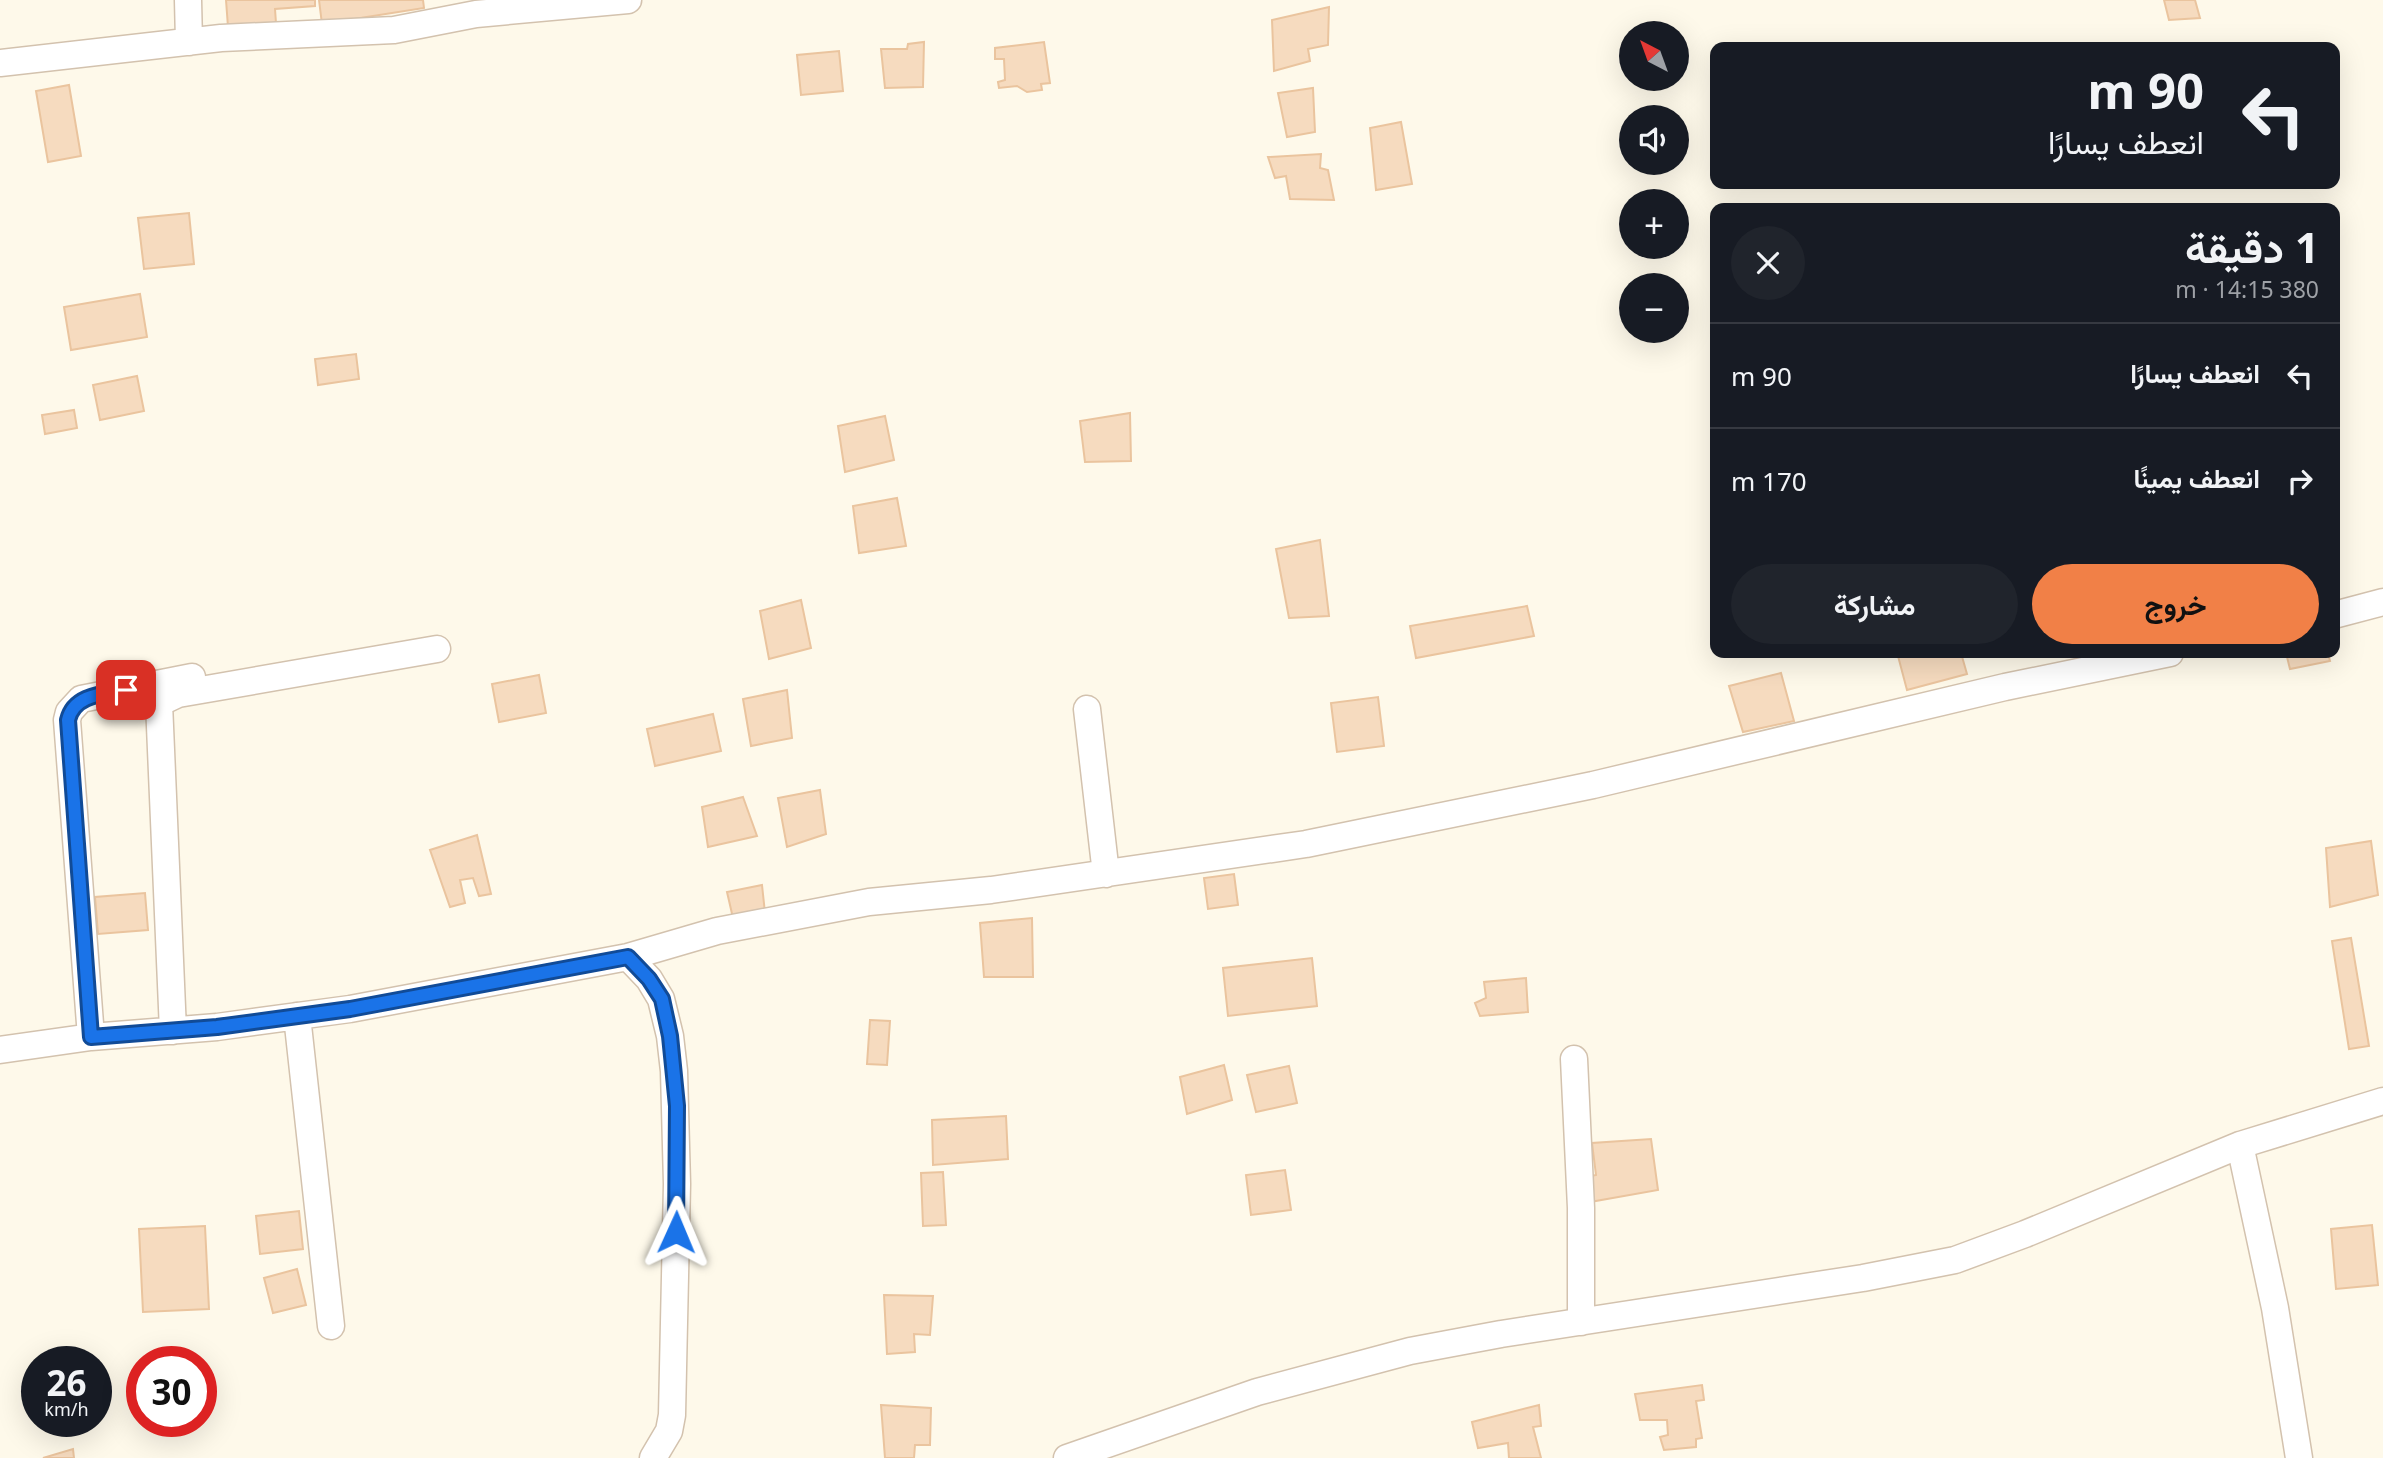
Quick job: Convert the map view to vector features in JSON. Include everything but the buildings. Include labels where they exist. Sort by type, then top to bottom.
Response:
[{"type":"street","points":[[188,0],[189,42]]},
{"type":"street","points":[[0,64],[189,42],[394,30],[486,13],[628,0]]},
{"type":"street","points":[[2340,613],[2383,602]]},
{"type":"street","points":[[173,1031],[159,703],[178,694],[437,649]]},
{"type":"street","points":[[91,1037],[69,712],[81,699],[297,658]]},
{"type":"street","points":[[0,1050],[91,1037],[173,1031],[297,1016],[457,990],[628,957],[717,930],[869,902],[991,890],[1306,844],[1420,823],[1700,761],[2005,687],[2146,658]]},
{"type":"street","points":[[1087,709],[1106,874]]},
{"type":"street","points":[[628,957],[649,979],[662,999],[670,1036],[677,1106],[672,1415],[669,1431],[653,1458]]},
{"type":"street","points":[[297,1016],[331,1326]]},
{"type":"street","points":[[1574,1059],[1581,1208],[1581,1322]]},
{"type":"street","points":[[1067,1458],[1244,1396],[1410,1351],[1937,1265],[2025,1234],[2239,1145],[2383,1101]]},
{"type":"street","points":[[2239,1145],[2275,1308],[2299,1458]]},
{"type":"route","points":[[126,690],[81,699],[69,712],[68,720],[91,1037],[217,1027],[350,1009],[628,957],[649,979],[662,999],[668,1021],[677,1106],[676,1232]]}]
